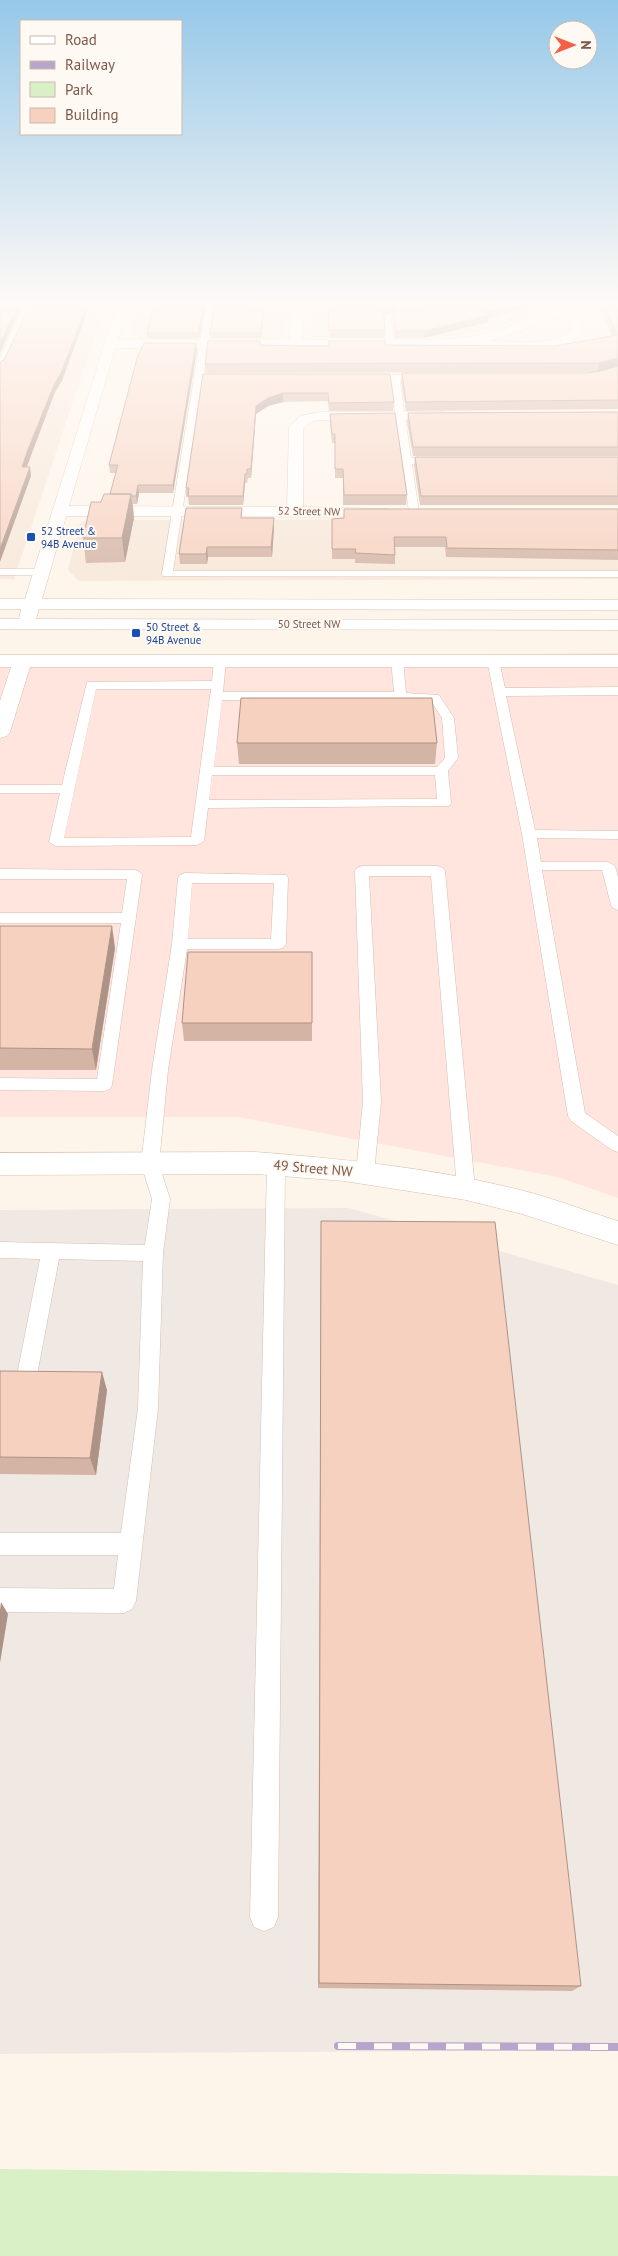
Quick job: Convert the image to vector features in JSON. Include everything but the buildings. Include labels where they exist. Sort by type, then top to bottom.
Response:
[{"type":"street","points":[[26,624],[90,410]]},
{"type":"street","points":[[295,511],[296,428],[305,419],[320,416],[459,416]]},
{"type":"street","name":"52 Street NW","points":[[61,510],[434,512]]},
{"type":"street","points":[[42,572],[60,587],[137,604]]},
{"type":"street","name":"50 Street NW","points":[[0,604],[618,604]]},
{"type":"street","name":"50 Street NW","points":[[0,624],[618,625]]},
{"type":"street","points":[[0,661],[618,661]]},
{"type":"street","points":[[0,732],[6,695],[22,661]]},
{"type":"street","name":"49 Street NW","points":[[0,1164],[276,1165],[365,1173],[466,1190],[522,1202],[618,1233]]},
{"type":"lane","points":[[198,410],[167,574],[618,574]]},
{"type":"lane","points":[[399,410],[414,512]]},
{"type":"lane","points":[[406,461],[444,461]]},
{"type":"lane","points":[[0,572],[42,572]]},
{"type":"lane","points":[[202,804],[444,803],[441,771],[452,758],[448,718],[435,698],[400,696],[217,690],[91,685],[56,842],[197,841],[217,690],[220,660]]},
{"type":"lane","points":[[397,660],[400,696]]},
{"type":"lane","points":[[493,660],[529,834],[577,1116],[618,1145]]},
{"type":"lane","points":[[500,692],[618,691]]},
{"type":"lane","points":[[206,771],[441,771]]},
{"type":"lane","points":[[0,789],[69,789]]},
{"type":"lane","points":[[529,834],[618,835]]},
{"type":"lane","points":[[534,866],[608,866],[618,905]]},
{"type":"lane","points":[[365,1173],[372,1102],[362,870],[438,871],[466,1190]]},
{"type":"lane","points":[[0,874],[135,875],[104,1085],[0,1084]]},
{"type":"lane","points":[[0,1600],[124,1601],[129,1544],[148,1410],[153,1336],[153,1252],[161,1199],[150,1164],[160,1070],[180,944],[186,878],[281,878],[278,944],[180,944]]},
{"type":"lane","points":[[0,918],[129,918]]},
{"type":"lane","points":[[264,1917],[276,1165]]},
{"type":"lane","points":[[0,1250],[153,1252]]},
{"type":"lane","points":[[28,1375],[51,1251]]},
{"type":"lane","points":[[0,1544],[129,1544]]},
{"type":"shaded area","points":[[0,410],[70,410],[14,579],[0,579]]},
{"type":"shaded area","points":[[618,519],[618,579],[79,581],[68,570],[80,523],[87,520]]},
{"type":"shaded area","points":[[618,653],[618,1198],[557,1177],[237,1117],[0,1117],[0,661]]},
{"type":"shaded area","points":[[349,1208],[618,1285],[618,2050],[0,2054],[0,1210]]},
{"type":"green space","points":[[0,2169],[618,2176],[618,2256],[0,2256]]},
{"type":"railway","points":[[338,2046],[618,2047]]},
{"type":"place","name":"52 Street & 94B Avenue","points":[[31,537]]},
{"type":"place","name":"50 Street & 94B Avenue","points":[[136,633]]}]
